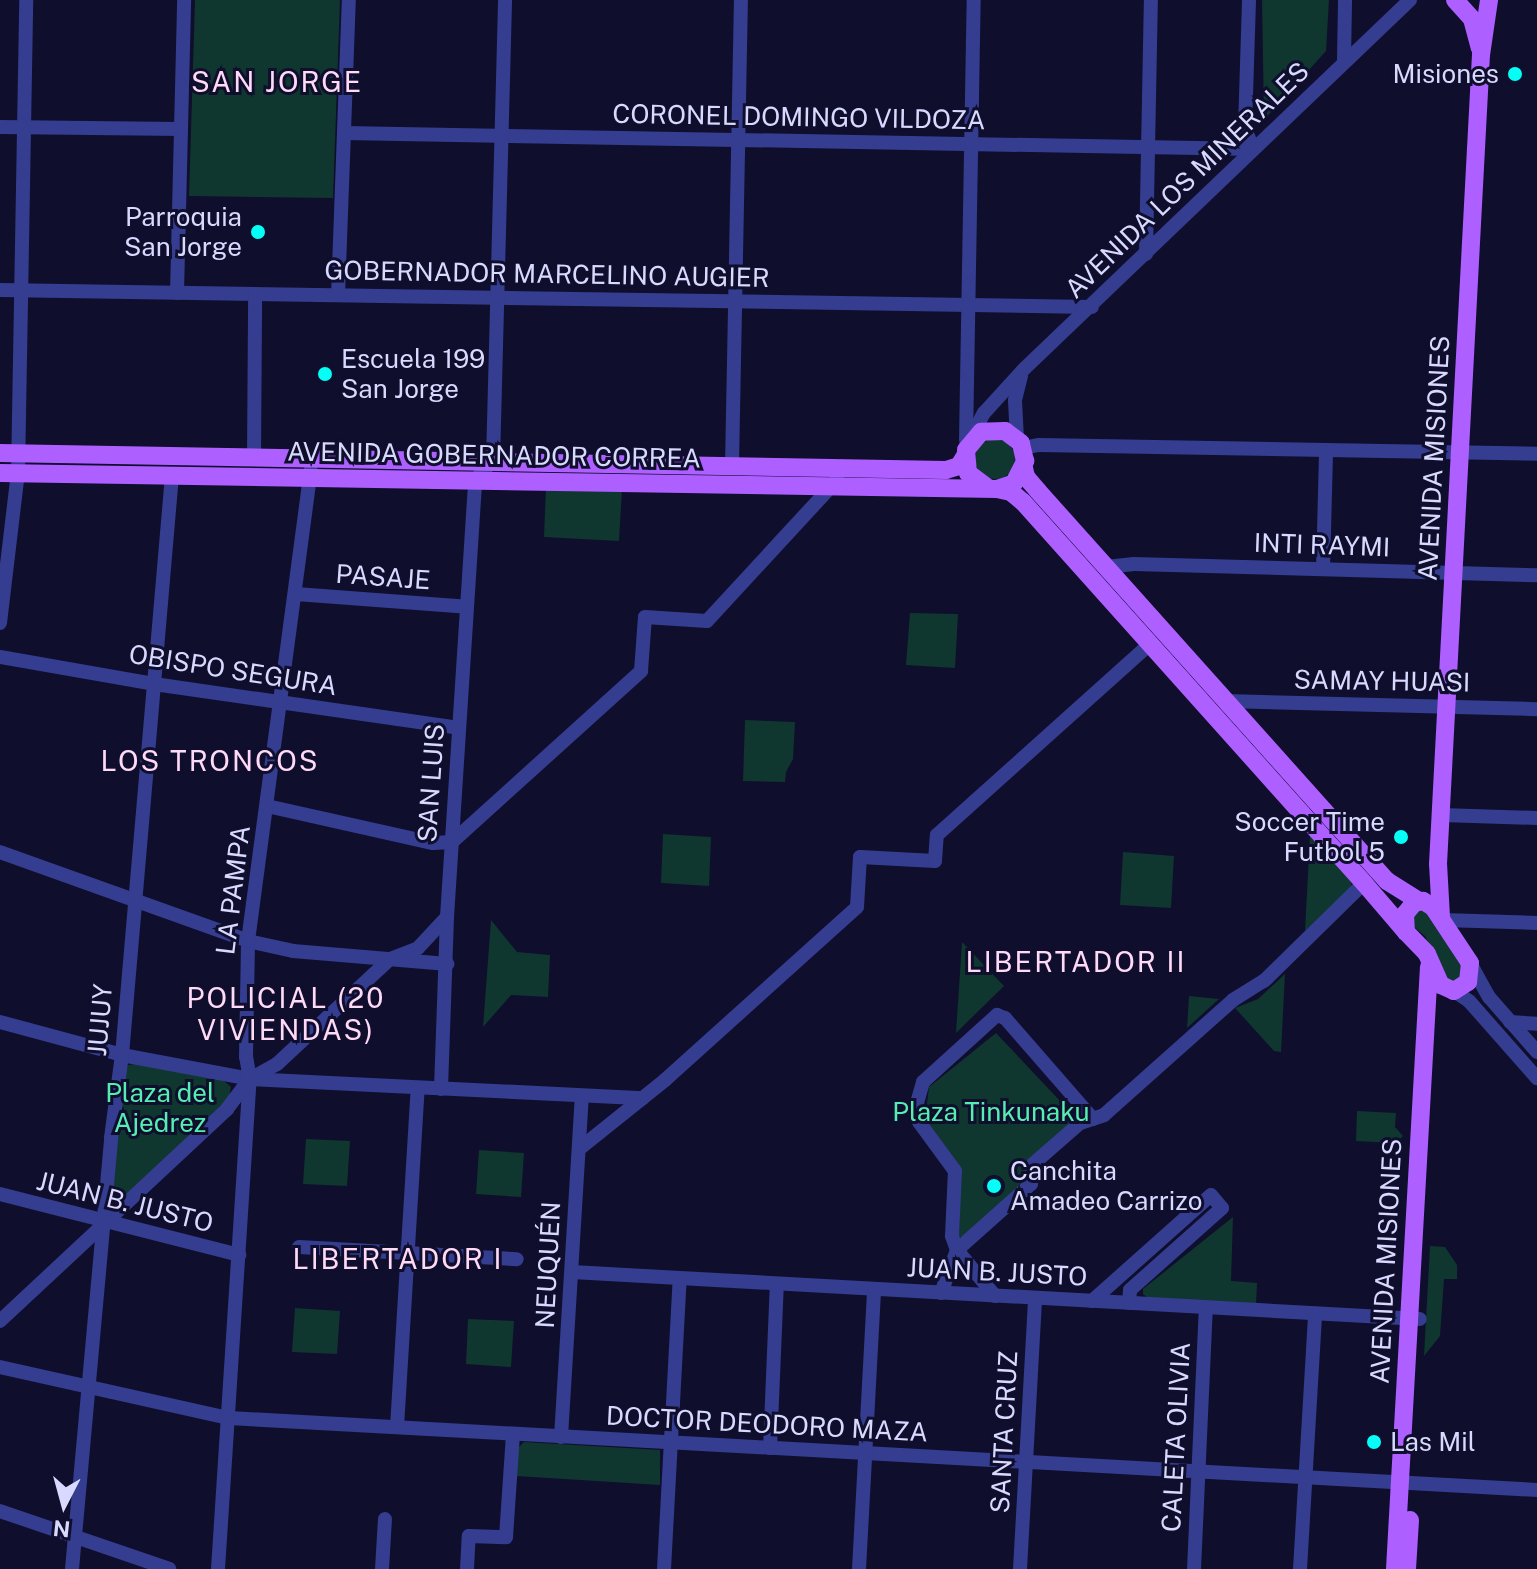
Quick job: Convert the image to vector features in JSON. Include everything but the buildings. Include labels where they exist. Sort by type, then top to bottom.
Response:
[{"type":"main road","name":"AVENIDA MISIONES","points":[[1455,0],[1472,19],[1481,55]]},
{"type":"main road","name":"AVENIDA MISIONES","points":[[1442,918],[1438,864],[1481,55],[1489,0]]},
{"type":"main road","points":[[1453,991],[1438,981],[1429,956],[1023,502],[1011,492],[992,489],[973,480],[967,450],[981,432],[998,429],[1020,443],[1029,481],[1387,881],[1430,904],[1470,963]]},
{"type":"main road","name":"AVENIDA GOBERNADOR CORREA","points":[[9,473],[172,475],[493,461],[953,469],[967,450]]},
{"type":"main road","name":"AVENIDA GOBERNADOR CORREA","points":[[9,454],[254,457],[311,468],[475,480],[992,489]]},
{"type":"main road","points":[[992,489],[1014,483],[1024,468]]},
{"type":"main road","name":"AVENIDA MISIONES","points":[[1406,932],[1405,914],[1428,891],[1438,864]]},
{"type":"main road","name":"AVENIDA MISIONES","points":[[1407,1569],[1406,1484],[1429,956]]},
{"type":"main road","name":"AVENIDA MISIONES","points":[[1415,1319],[1437,1016],[1442,1001],[1468,982],[1470,963]]},
{"type":"main road","name":"AVENIDA MISIONES","points":[[1395,1569],[1406,1484]]},
{"type":"street","points":[[0,623],[21,290],[26,0]]},
{"type":"street","points":[[177,293],[184,0]]},
{"type":"street","points":[[338,295],[349,0]]},
{"type":"street","points":[[475,480],[493,461],[505,0]]},
{"type":"street","points":[[732,465],[741,0]]},
{"type":"street","points":[[967,450],[974,0]]},
{"type":"street","points":[[1146,254],[1151,0]]},
{"type":"street","points":[[1249,0],[1245,128],[1253,149]]},
{"type":"street","points":[[1344,59],[1345,0]]},
{"type":"street","name":"AVENIDA LOS MINERALES","points":[[1383,23],[1394,0]]},
{"type":"street","name":"AVENIDA LOS MINERALES","points":[[967,450],[978,421],[1024,369],[1092,307],[1344,59],[1410,0]]},
{"type":"street","points":[[0,127],[181,129]]},
{"type":"street","name":"CORONEL DOMINGO VILDOZA","points":[[344,133],[1253,149]]},
{"type":"street","name":"GOBERNADOR MARCELINO AUGIER","points":[[0,290],[1092,307]]},
{"type":"street","points":[[254,457],[255,294]]},
{"type":"street","points":[[1024,369],[1015,400],[1020,443],[1537,454]]},
{"type":"street","points":[[966,409],[978,421],[998,429]]},
{"type":"street","points":[[1323,569],[1326,451]]},
{"type":"street","name":"LA PAMPA","points":[[218,1569],[250,1079],[246,1057],[248,941],[311,468]]},
{"type":"street","points":[[267,806],[433,843],[452,842],[641,671],[645,617],[707,621],[833,487],[845,468]]},
{"type":"street","name":"JUJUY","points":[[72,1569],[87,1386],[122,1055],[172,475]]},
{"type":"street","name":"SAN LUIS","points":[[441,1089],[447,917],[475,480]]},
{"type":"street","name":"INTI RAYMI","points":[[1106,567],[1134,564],[1537,575]]},
{"type":"street","name":"PASAJE","points":[[296,594],[467,607]]},
{"type":"street","points":[[579,1149],[643,1098],[857,907],[860,857],[935,861],[937,835],[1150,644]]},
{"type":"street","name":"OBISPO SEGURA","points":[[0,657],[154,684],[459,728]]},
{"type":"street","name":"SAMAY HUASI","points":[[1226,701],[1537,709]]},
{"type":"street","points":[[1442,815],[1537,818]]},
{"type":"street","points":[[0,852],[248,941],[293,951],[447,964]]},
{"type":"street","points":[[941,1293],[957,1250],[1031,1184],[1033,1164],[1080,1123],[1104,1115],[1233,1000],[1264,981],[1364,883]]},
{"type":"street","points":[[0,1321],[227,1109],[250,1079],[277,1064],[390,959],[418,948],[447,917]]},
{"type":"street","points":[[1442,918],[1537,923]]},
{"type":"street","points":[[1470,963],[1484,989],[1537,1052]]},
{"type":"street","points":[[1453,991],[1478,1011],[1537,1078]]},
{"type":"street","points":[[995,1296],[957,1250],[952,1236],[955,1171],[919,1122],[917,1103],[923,1082],[997,1015],[1005,1018],[1093,1119]]},
{"type":"street","points":[[0,1022],[122,1055],[250,1079],[643,1098]]},
{"type":"street","points":[[1510,1022],[1537,1024]]},
{"type":"street","points":[[397,1427],[418,1088]]},
{"type":"street","name":"NEUQUÉN","points":[[561,1437],[582,1096]]},
{"type":"street","name":"JUAN B. JUSTO","points":[[0,1194],[239,1255]]},
{"type":"street","points":[[1092,1301],[1211,1195],[1222,1208],[1130,1290],[1129,1303]]},
{"type":"street","points":[[299,1247],[517,1259]]},
{"type":"street","name":"JUAN B. JUSTO","points":[[572,1272],[1415,1319]]},
{"type":"street","points":[[664,1569],[680,1278]]},
{"type":"street","points":[[770,1448],[777,1284]]},
{"type":"street","points":[[859,1569],[874,1289]]},
{"type":"street","name":"SANTA CRUZ","points":[[1020,1569],[1035,1298]]},
{"type":"street","name":"CALETA OLIVIA","points":[[1194,1569],[1206,1308]]},
{"type":"street","points":[[1300,1569],[1315,1313]]},
{"type":"street","name":"DOCTOR DEODORO MAZA","points":[[0,1367],[229,1418],[1537,1490]]},
{"type":"street","points":[[467,1569],[469,1536],[506,1537],[513,1434]]},
{"type":"street","points":[[0,1511],[75,1534],[169,1569]]},
{"type":"street","points":[[382,1569],[385,1519]]},
{"type":"green space","points":[[195,0],[340,0],[333,198],[189,196]]},
{"type":"green space","points":[[1262,0],[1329,0],[1326,51],[1264,120]]},
{"type":"green space","points":[[995,439],[1009,445],[1015,459],[1009,473],[995,479],[981,473],[975,459],[981,445]]},
{"type":"green space","points":[[546,488],[622,489],[619,541],[544,537]]},
{"type":"green space","points":[[910,613],[958,614],[955,668],[906,665]]},
{"type":"green space","points":[[745,720],[795,722],[793,759],[785,782],[743,781]]},
{"type":"green space","points":[[663,834],[711,837],[709,886],[661,883]]},
{"type":"green space","points":[[1310,835],[1352,880],[1351,888],[1305,931]]},
{"type":"green space","points":[[1123,852],[1174,856],[1171,908],[1120,905]]},
{"type":"green space","points":[[1423,907],[1462,965],[1461,979],[1448,983],[1425,936],[1413,926],[1411,915]]},
{"type":"green space","points":[[491,920],[517,952],[550,955],[548,997],[511,995],[483,1027]]},
{"type":"green space","points":[[962,942],[1004,986],[956,1033]]},
{"type":"green space","points":[[1285,974],[1281,1052],[1274,1051],[1235,1008],[1258,999]]},
{"type":"green space","points":[[1189,996],[1219,999],[1187,1028]]},
{"type":"green space","name":"Plaza Tinkunaku","points":[[996,1033],[1077,1119],[1029,1161],[1024,1182],[962,1238],[957,1235],[959,1168],[925,1120],[929,1087]]},
{"type":"green space","name":"Plaza del Ajedrez","points":[[128,1065],[223,1080],[231,1087],[229,1098],[121,1200],[114,1200],[111,1193],[125,1071]]},
{"type":"green space","points":[[1357,1111],[1396,1113],[1395,1127],[1403,1136],[1396,1143],[1356,1141]]},
{"type":"green space","points":[[306,1139],[350,1141],[347,1186],[303,1184]]},
{"type":"green space","points":[[479,1150],[524,1153],[521,1197],[476,1194]]},
{"type":"green space","points":[[1233,1217],[1231,1281],[1257,1283],[1256,1304],[1148,1298],[1143,1294],[1143,1289]]},
{"type":"green space","points":[[1430,1246],[1445,1247],[1457,1265],[1457,1279],[1444,1279],[1440,1336],[1424,1356]]},
{"type":"green space","points":[[295,1308],[340,1311],[337,1354],[292,1352]]},
{"type":"green space","points":[[468,1319],[514,1321],[511,1367],[466,1364]]},
{"type":"green space","points":[[524,1442],[660,1450],[660,1485],[516,1476],[518,1448]]},
{"type":"place","name":"Misiones","points":[[1515,74]]},
{"type":"place","name":"Parroquia San Jorge","points":[[258,232]]},
{"type":"place","name":"Escuela 199 San Jorge","points":[[325,374]]},
{"type":"place","name":"Soccer Time Futbol 5","points":[[1401,837]]},
{"type":"place","name":"Canchita Amadeo Carrizo","points":[[994,1186]]},
{"type":"place","name":"Las Mil","points":[[1374,1442]]},
{"type":"district","name":"SAN JORGE","points":[[277,82]]},
{"type":"district","name":"LOS TRONCOS","points":[[210,761]]},
{"type":"district","name":"LIBERTADOR II","points":[[1076,962]]},
{"type":"district","name":"POLICIAL (20 VIVIENDAS)","points":[[286,1014]]},
{"type":"district","name":"LIBERTADOR I","points":[[398,1259]]}]
